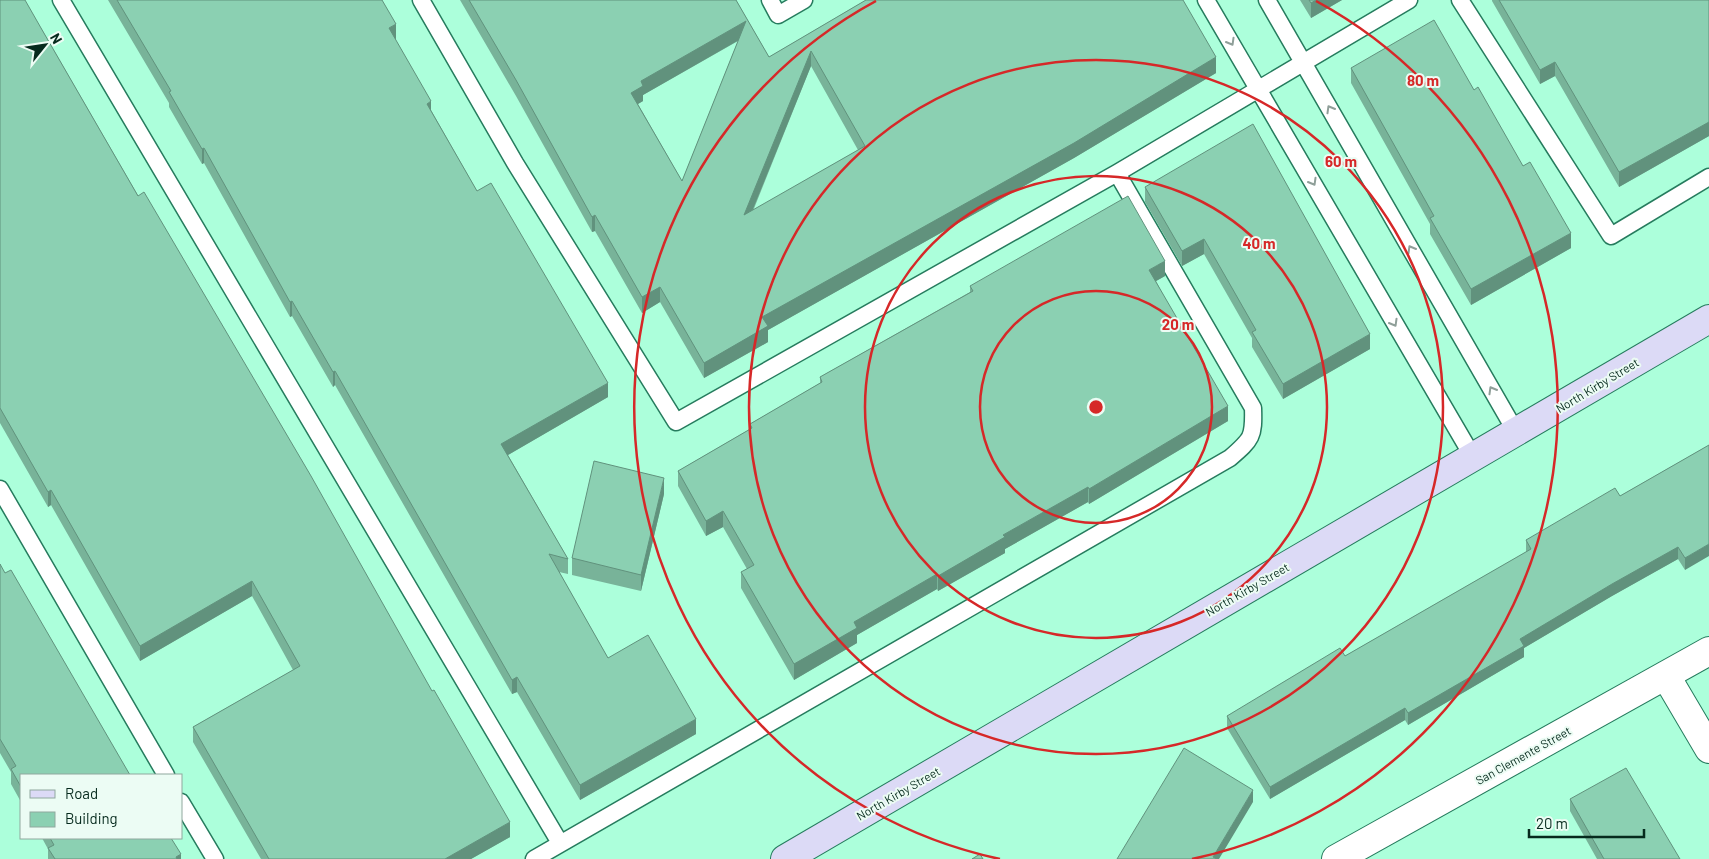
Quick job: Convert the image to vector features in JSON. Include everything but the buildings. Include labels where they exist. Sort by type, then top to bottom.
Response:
[{"type":"street","name":"North Kirby Street","points":[[788,858],[1709,318]]},
{"type":"street","name":"San Clemente Street","points":[[1336,859],[1666,676],[1709,650]]},
{"type":"street","points":[[1666,676],[1709,749]]},
{"type":"lane","points":[[62,0],[560,842]]},
{"type":"lane","points":[[421,0],[515,163],[676,422],[1116,173],[1409,0]]},
{"type":"lane","points":[[770,0],[778,14],[804,0]]},
{"type":"lane","points":[[1206,0],[1473,457]]},
{"type":"lane","points":[[1267,0],[1516,432]]},
{"type":"lane","points":[[1460,0],[1611,236],[1709,177]]},
{"type":"lane","points":[[534,859],[560,842],[1230,458],[1250,442],[1254,426],[1253,408],[1116,173]]},
{"type":"lane","points":[[0,489],[165,774]]},
{"type":"lane","points":[[182,804],[215,859]]}]
